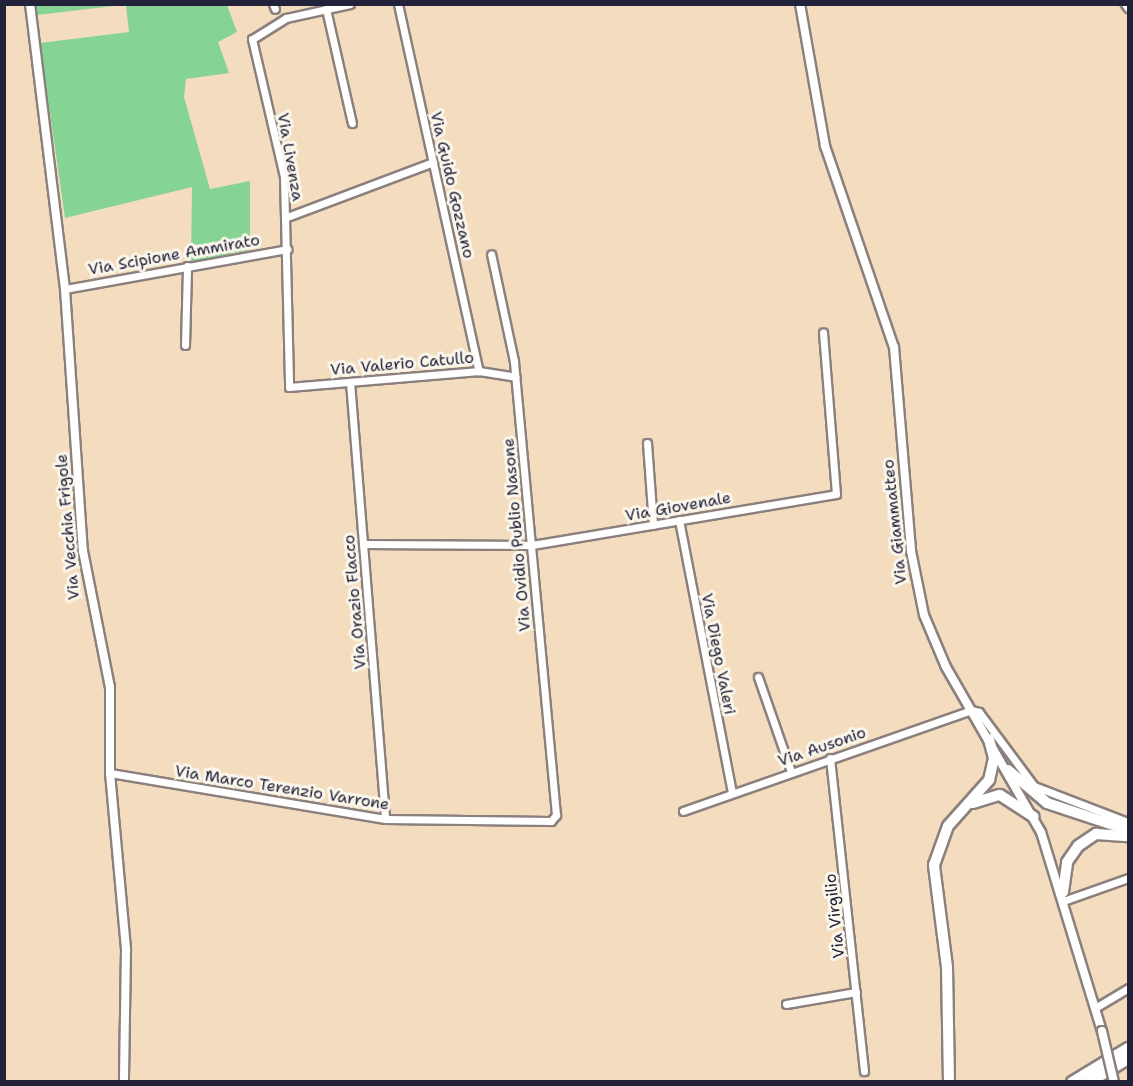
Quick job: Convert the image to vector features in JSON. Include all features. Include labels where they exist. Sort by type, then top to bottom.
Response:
[{"type":"highway","points":[[947,1082],[949,1062],[946,951],[933,882],[938,846],[960,812],[989,780],[994,758],[989,739]]},
{"type":"highway","points":[[1008,770],[1047,802],[1128,830]]},
{"type":"highway","points":[[960,812],[1000,795],[1034,817]]},
{"type":"highway","points":[[1065,896],[1067,862],[1078,846],[1096,834],[1128,836]]},
{"type":"highway","points":[[1072,1082],[1128,1048]]},
{"type":"highway","points":[[1090,1082],[1128,1059]]},
{"type":"street","name":"Via Vecchia Frigole","points":[[30,4],[65,289],[83,551],[110,687],[110,773],[126,950],[124,1082]]},
{"type":"street","name":"Via Livenza","points":[[290,387],[287,217],[284,177],[252,39],[286,18],[350,4]]},
{"type":"street","name":"Via Guido Gozzano","points":[[399,4],[478,371]]},
{"type":"street","name":"Via Giammatteo","points":[[800,4],[825,146],[894,346],[918,594],[937,651],[1034,817],[1065,896],[1114,1082]]},
{"type":"street","points":[[1125,4],[1128,8]]},
{"type":"street","points":[[327,9],[352,123]]},
{"type":"street","points":[[287,217],[433,162]]},
{"type":"street","name":"Via Scipione Ammirato","points":[[65,289],[287,249]]},
{"type":"street","name":"Via Ovidio Publio Nasone","points":[[491,254],[516,377],[556,815]]},
{"type":"street","points":[[185,345],[187,266]]},
{"type":"street","name":"Via Giovenale","points":[[363,544],[532,545],[836,494],[823,333]]},
{"type":"street","name":"Via Valerio Catullo","points":[[290,387],[478,371],[516,377]]},
{"type":"street","name":"Via Orazio Flacco","points":[[350,382],[386,819]]},
{"type":"street","points":[[647,443],[653,525]]},
{"type":"street","name":"Via Diego Valeri","points":[[679,520],[732,793]]},
{"type":"street","points":[[758,677],[791,772]]},
{"type":"street","points":[[971,710],[979,712],[1034,786],[1128,822]]},
{"type":"street","name":"Via Ausonio","points":[[683,811],[971,710]]},
{"type":"street","name":"Via Virgilio","points":[[830,758],[864,1071]]},
{"type":"street","name":"Via Marco Terenzio Varrone","points":[[110,773],[386,819],[551,821],[556,815]]},
{"type":"street","points":[[1065,896],[1128,878]]},
{"type":"street","points":[[1095,1008],[1128,988]]},
{"type":"street","points":[[786,1004],[856,992]]},
{"type":"green space","points":[[36,4],[122,4],[122,5],[37,15]]},
{"type":"green space","points":[[126,5],[227,5],[237,32],[218,42],[229,73],[186,79],[184,97],[210,189],[250,181],[250,250],[191,262],[192,187],[65,218],[40,43],[129,32]]}]
